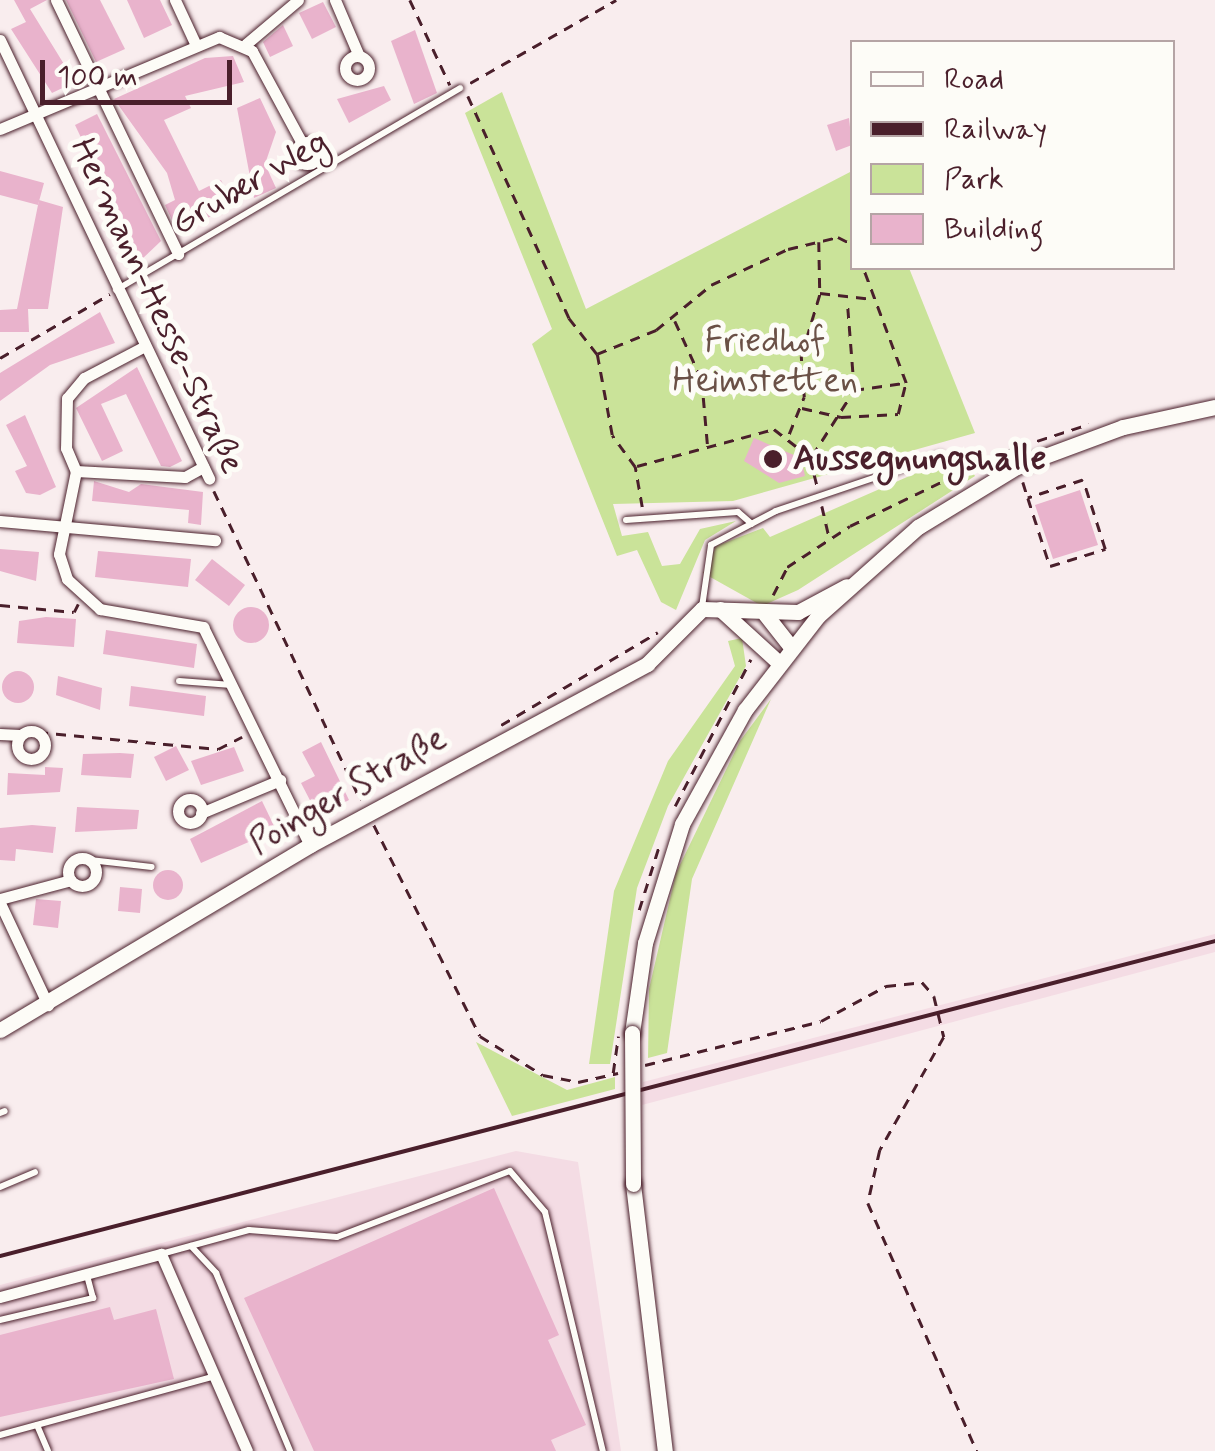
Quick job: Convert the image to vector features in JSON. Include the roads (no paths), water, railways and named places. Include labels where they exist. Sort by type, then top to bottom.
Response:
[{"type":"street","points":[[56,0],[178,254]]},
{"type":"street","points":[[175,0],[195,43]]},
{"type":"street","points":[[0,129],[37,116],[195,43],[246,44],[298,0]]},
{"type":"street","points":[[335,0],[358,56]]},
{"type":"street","name":"Hermann-Hesse-Straße","points":[[0,40],[115,290],[206,473],[185,477],[76,471]]},
{"type":"street","points":[[246,44],[302,143]]},
{"type":"street","points":[[145,346],[84,378],[68,398],[66,448],[76,471],[60,554],[81,600],[203,627],[310,845]]},
{"type":"street","points":[[666,1451],[633,1184],[626,1032],[644,943],[682,824],[778,662],[847,586],[918,527],[1018,466],[1123,427],[1215,407]]},
{"type":"street","points":[[0,521],[215,540]]},
{"type":"street","points":[[702,609],[764,614],[798,612],[847,586]]},
{"type":"street","name":"Poinger Straße","points":[[0,1030],[48,1005],[366,810],[658,658],[702,609]]},
{"type":"street","points":[[720,609],[778,662]]},
{"type":"street","points":[[764,614],[791,647]]},
{"type":"street","points":[[0,734],[38,732],[45,744],[35,759],[18,753],[20,735]]},
{"type":"street","points":[[202,813],[280,780]]},
{"type":"street","points":[[48,1005],[0,901],[71,880],[92,881],[90,860],[73,861],[71,880]]},
{"type":"street","points":[[0,1297],[161,1254],[248,1451]]},
{"type":"lane","name":"Gruber Weg","points":[[115,290],[458,90]]},
{"type":"lane","points":[[702,609],[697,594],[711,545],[820,497],[941,456]]},
{"type":"lane","points":[[626,520],[738,512],[752,524]]},
{"type":"lane","points":[[179,681],[234,684]]},
{"type":"lane","points":[[90,860],[152,867]]},
{"type":"lane","points":[[161,1254],[249,1230],[337,1238],[500,1171],[522,1176],[545,1212],[573,1296],[604,1451]]},
{"type":"lane","points":[[0,1188],[35,1172]]},
{"type":"lane","points":[[192,1246],[216,1273],[290,1451]]},
{"type":"lane","points":[[0,1320],[93,1298],[87,1274]]},
{"type":"lane","points":[[0,1435],[214,1376]]},
{"type":"lane","points":[[37,1425],[48,1451]]},
{"type":"railway","points":[[0,1256],[1215,941]]},
{"type":"place","name":"Aussegnungshalle","points":[[773,459]]},
{"type":"park label","name":"Friedhof Heimstetten","points":[[765,361]]}]
